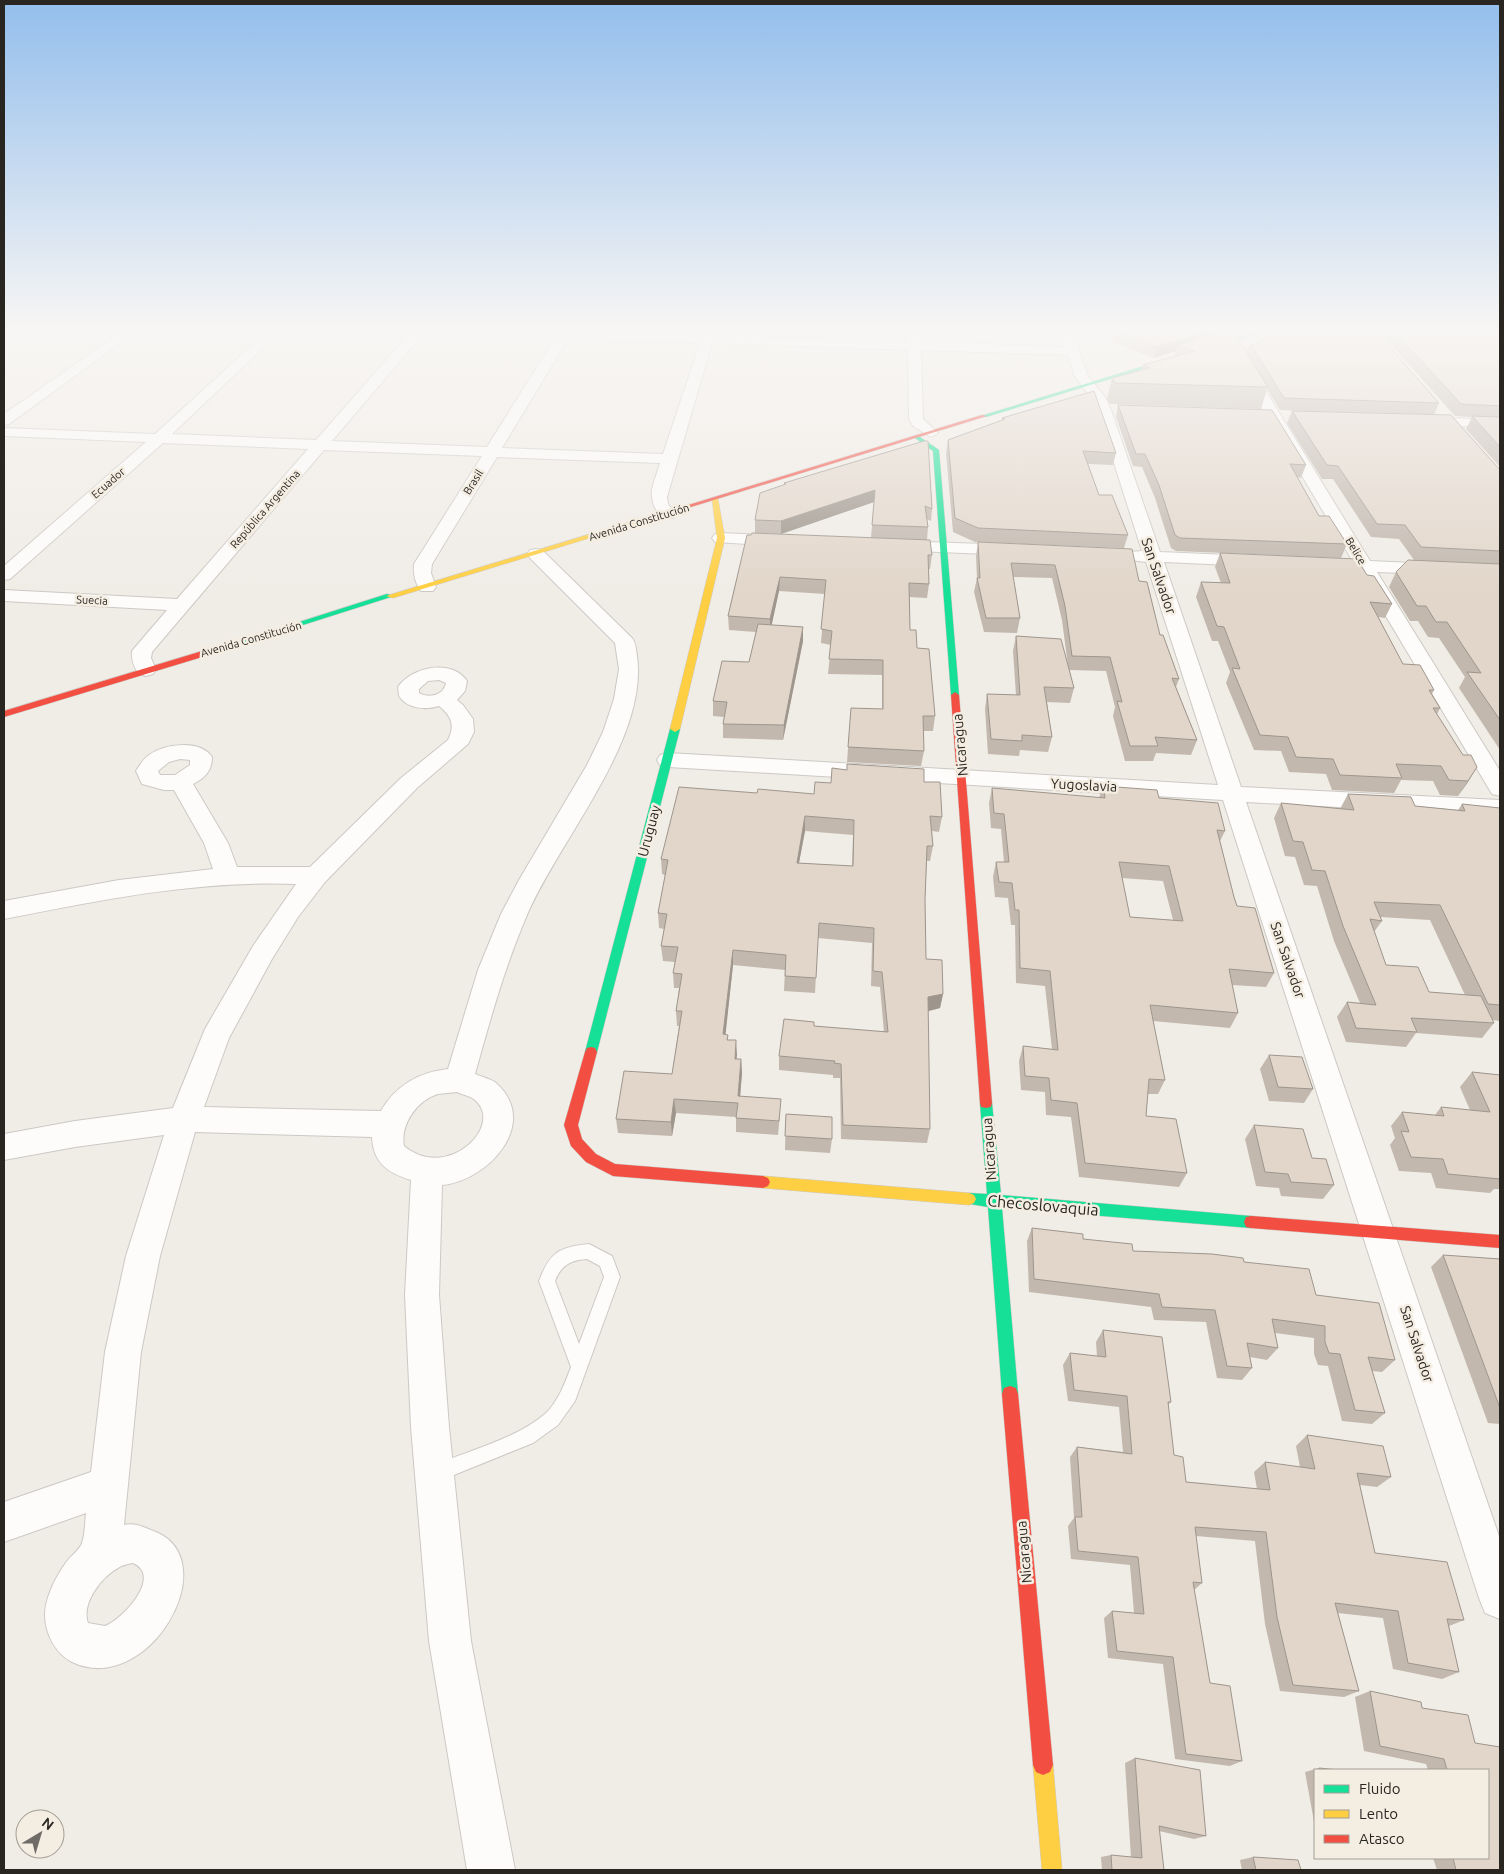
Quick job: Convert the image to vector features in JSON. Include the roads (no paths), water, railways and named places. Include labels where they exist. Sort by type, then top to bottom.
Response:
[{"type":"street","name":"Ecuador","points":[[4,575],[184,415]]},
{"type":"street","name":"República Argentina","points":[[146,670],[141,658],[142,651],[346,415]]},
{"type":"street","name":"Brasil","points":[[427,587],[422,573],[423,564],[514,415]]},
{"type":"street","points":[[667,514],[660,504],[659,497],[683,415]]},
{"type":"street","points":[[916,415],[918,423],[932,433]]},
{"type":"street","name":"Avenida Constitución","points":[[4,714],[990,415]]},
{"type":"street","name":"San Salvador","points":[[1114,415],[1152,556],[1380,1232],[1500,1598]]},
{"type":"street","points":[[1445,415],[1463,436]]},
{"type":"street","points":[[1255,416],[1294,417]]},
{"type":"street","name":"Belice","points":[[1274,416],[1500,789]]},
{"type":"street","points":[[1412,421],[1500,424]]},
{"type":"street","points":[[4,432],[157,440],[669,459]]},
{"type":"street","name":"Nicaragua","points":[[917,437],[934,446],[936,450],[993,1201],[1052,1870]]},
{"type":"street","name":"Uruguay","points":[[588,1158],[574,1138],[571,1125],[668,760],[721,538],[715,499]]},
{"type":"street","points":[[721,538],[798,542]]},
{"type":"street","points":[[876,545],[1033,551]]},
{"type":"street","points":[[460,1080],[487,984],[504,937],[529,882],[575,807],[618,724],[627,678],[629,656],[624,642],[536,554]]},
{"type":"street","points":[[1123,555],[1268,562]]},
{"type":"street","points":[[1307,564],[1500,572]]},
{"type":"street","name":"Suecia","points":[[4,596],[181,605]]},
{"type":"street","points":[[101,1554],[123,1352],[142,1256],[184,1120],[215,1037],[262,953],[289,911],[316,876],[409,783],[457,744],[463,732],[462,718],[456,709],[443,699]]},
{"type":"street","name":"Yugoslavia","points":[[668,760],[962,779],[1500,808]]},
{"type":"street","points":[[180,781],[216,843],[228,877]]},
{"type":"street","points":[[4,910],[146,886],[228,877],[258,874],[316,876]]},
{"type":"street","points":[[460,1080],[475,1083],[488,1091],[496,1102],[500,1115],[498,1130],[490,1144],[471,1162],[445,1172],[427,1173],[412,1170],[399,1162],[391,1151],[387,1138],[389,1124],[397,1109],[409,1096],[424,1086],[442,1081],[460,1080]]},
{"type":"street","points":[[4,1147],[75,1134],[184,1120],[389,1124]]},
{"type":"street","name":"Checoslovaquia","points":[[588,1158],[613,1170],[1500,1242]]},
{"type":"street","points":[[427,1173],[422,1295],[434,1474],[450,1641],[490,1870]]},
{"type":"street","points":[[4,1522],[107,1486]]},
{"type":"lane","points":[[434,1474],[527,1437],[552,1418],[569,1395],[612,1276],[606,1261],[589,1251],[569,1253],[553,1264],[547,1281],[579,1366]]}]
